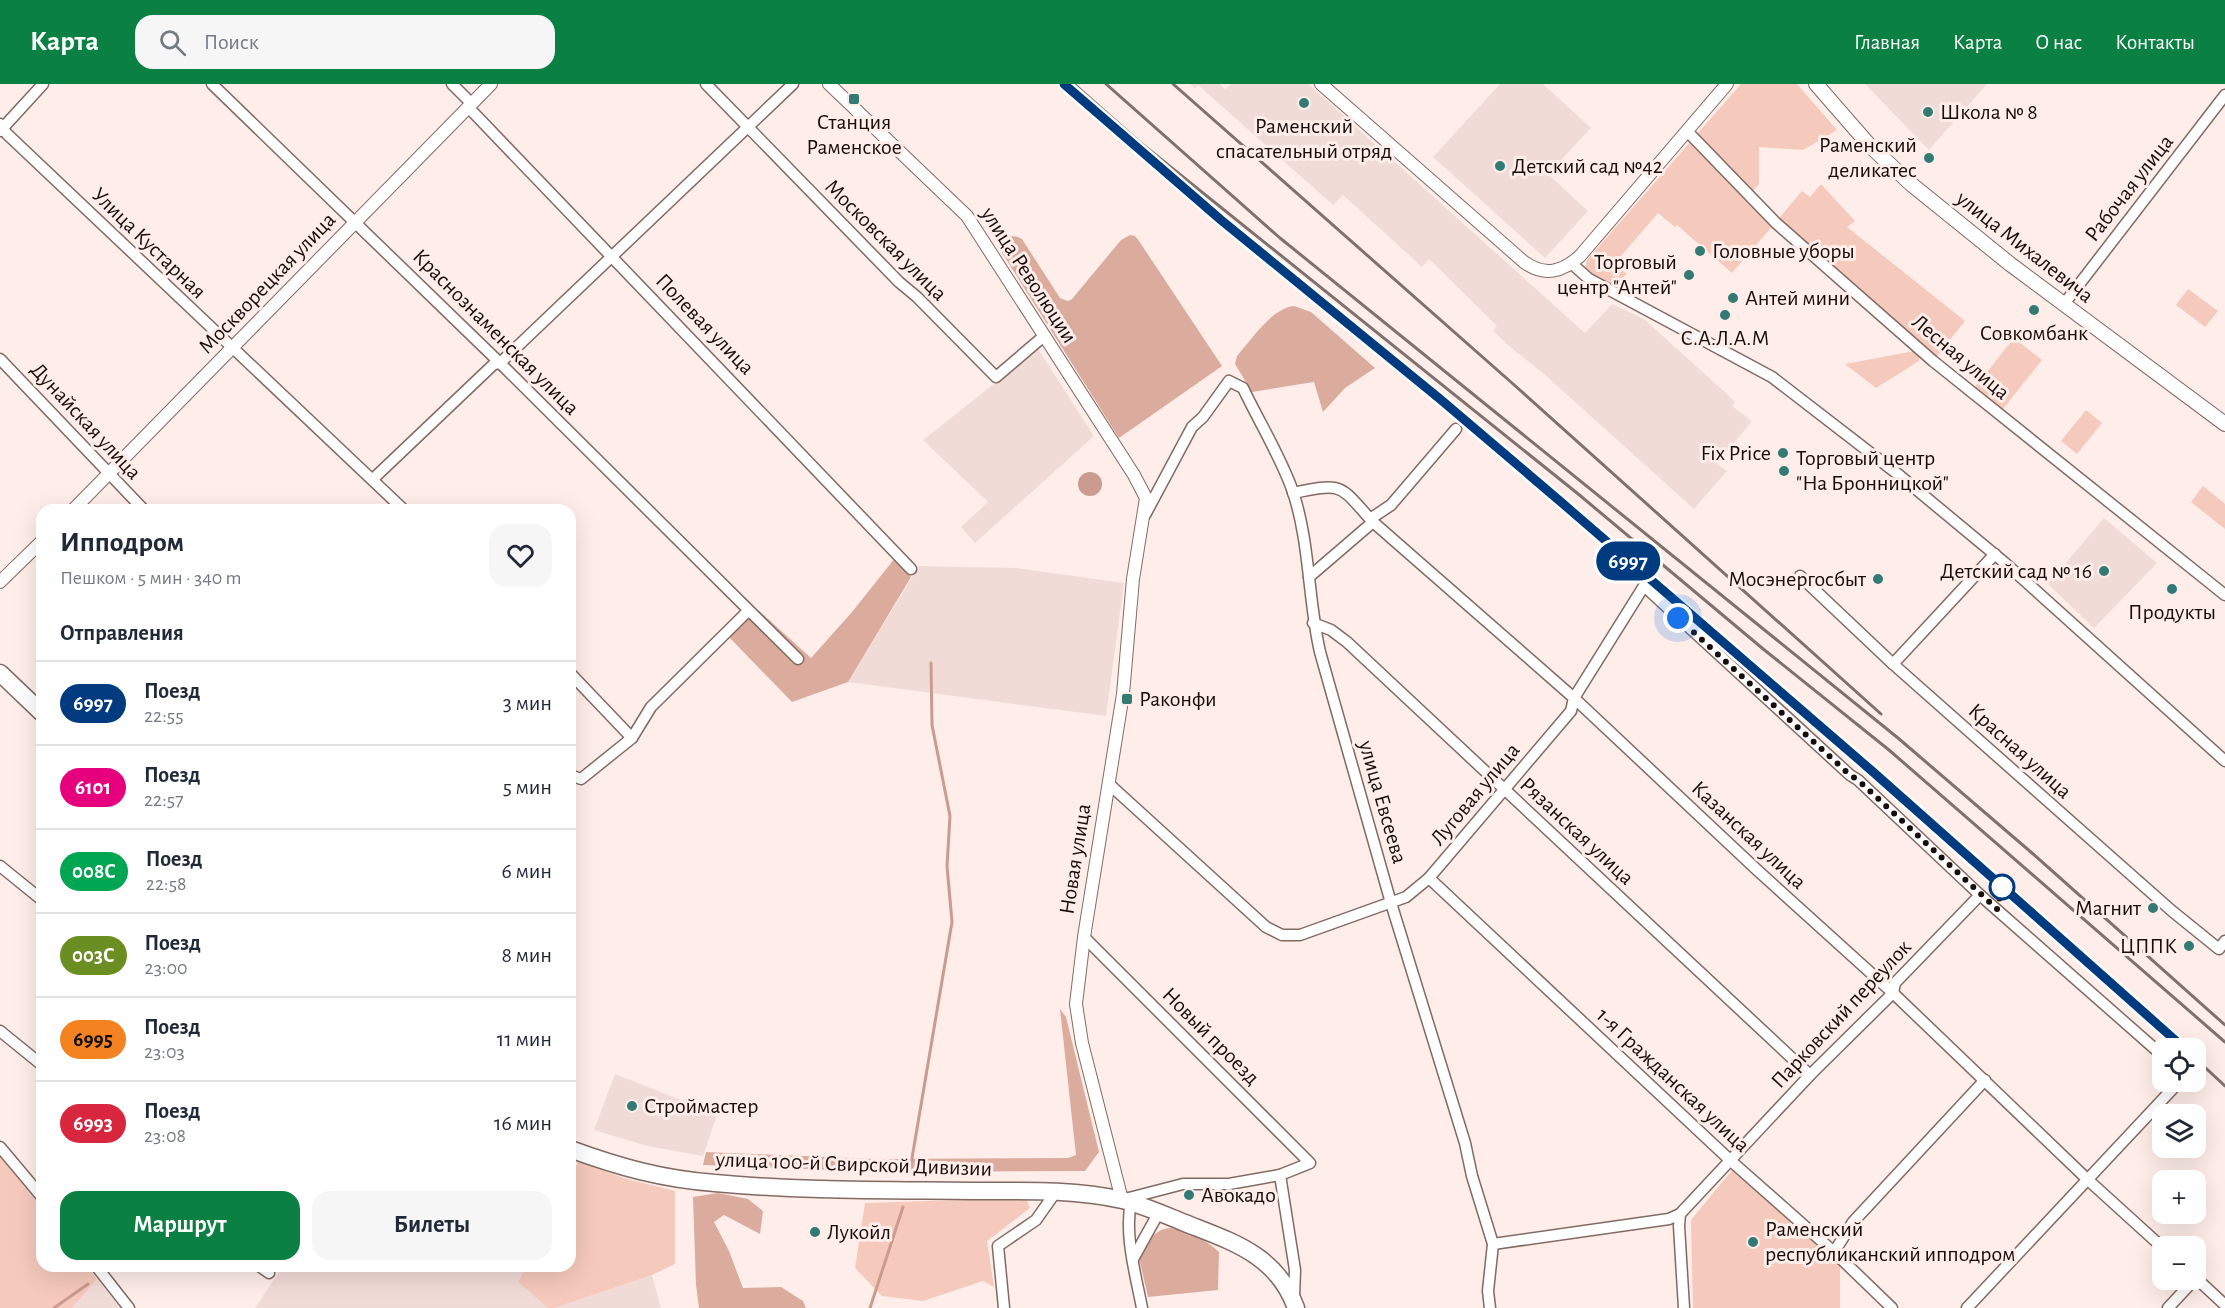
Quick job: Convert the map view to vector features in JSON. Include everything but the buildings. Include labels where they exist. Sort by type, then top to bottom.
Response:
[{"type":"main road","name":"улица Михалевича","points":[[1816,84],[1870,146],[1911,184],[1998,255],[2223,417]]},
{"type":"main road","points":[[0,673],[36,707]]},
{"type":"main road","name":"улица 100-й Свирской Дивизии","points":[[576,1151],[649,1175],[715,1184],[856,1190],[1055,1193],[1131,1203],[1249,1249],[1276,1274],[1295,1305]]},
{"type":"street","points":[[1,127],[43,84]]},
{"type":"street","name":"Краснознаменская улица","points":[[212,84],[500,363],[798,659]]},
{"type":"street","name":"Полевая улица","points":[[452,84],[470,106],[911,569]]},
{"type":"street","name":"Москворецкая улица","points":[[79,504],[491,84]]},
{"type":"street","name":"Московская улица","points":[[706,84],[899,282],[917,297],[996,377],[1044,336]]},
{"type":"street","points":[[373,479],[494,364],[500,363],[613,257],[793,84]]},
{"type":"street","name":"улица Революции","points":[[829,84],[958,205],[979,232],[1144,493],[1146,498],[1143,521]]},
{"type":"street","points":[[1321,84],[1524,262],[1541,270],[1558,271],[1571,263],[1727,84]]},
{"type":"street","name":"Рабочая улица","points":[[2064,304],[2225,95]]},
{"type":"street","name":"Улица Кустарная","points":[[1,127],[232,349],[398,504]]},
{"type":"street","name":"Лесная улица","points":[[1687,131],[1776,223],[1933,361],[2225,595]]},
{"type":"street","points":[[1571,263],[1589,279],[1772,377],[1861,445],[1995,554],[2225,760]]},
{"type":"street","name":"Дунайская улица","points":[[0,359],[138,504]]},
{"type":"street","name":"улица Евсеева","points":[[1143,521],[1192,427],[1203,417],[1229,381],[1243,388],[1293,493],[1309,577],[1313,623],[1391,903],[1465,1143],[1472,1176],[1493,1244]]},
{"type":"street","points":[[1309,577],[1373,522],[1373,517],[1391,505],[1456,429]]},
{"type":"street","name":"Казанская улица","points":[[1293,493],[1326,486],[1335,487],[1348,495],[1373,522],[1574,698],[1756,869],[1893,993],[2152,1238]]},
{"type":"street","name":"Новая улица","points":[[1131,1203],[1077,1016],[1077,992],[1123,694],[1133,579],[1143,521]]},
{"type":"street","points":[[0,582],[36,547]]},
{"type":"street","points":[[1893,664],[1995,554]]},
{"type":"street","name":"Красная улица","points":[[1800,576],[1893,664],[2094,844],[2172,912],[2222,945]]},
{"type":"street","name":"Луговая улица","points":[[1108,784],[1275,933],[1300,936],[1391,903],[1406,897],[1429,878],[1571,711],[1574,698],[1644,586],[1910,827],[1980,895]]},
{"type":"street","points":[[576,777],[581,779],[632,738],[651,707],[748,611]]},
{"type":"street","name":"Рязанская улица","points":[[1313,623],[1332,630],[1342,638],[1810,1075]]},
{"type":"street","points":[[576,679],[632,738]]},
{"type":"street","points":[[0,866],[36,895]]},
{"type":"street","name":"1-я Гражданская улица","points":[[1429,878],[1731,1161],[1834,1252],[1892,1308]]},
{"type":"street","points":[[1980,895],[2152,1046]]},
{"type":"street","name":"Парковский переулок","points":[[1680,1214],[1810,1075],[1893,993],[1895,983],[1980,895]]},
{"type":"street","name":"Новый проезд","points":[[1084,937],[1310,1163],[1280,1175]]},
{"type":"street","points":[[0,1031],[36,1060]]},
{"type":"street","points":[[1834,1252],[1853,1222],[1985,1080]]},
{"type":"street","points":[[1967,1308],[2170,1092]]},
{"type":"street","points":[[0,1148],[36,1190]]},
{"type":"street","points":[[1142,1308],[1127,1218],[1131,1203],[1183,1184],[1224,1184],[1280,1175],[1295,1270],[1295,1305]]},
{"type":"street","points":[[1004,1308],[998,1246],[1036,1220],[1055,1193]]},
{"type":"street","points":[[1133,1260],[1159,1212]]},
{"type":"street","points":[[1490,1308],[1488,1291],[1493,1244],[1658,1221],[1680,1214],[1684,1308]]},
{"type":"street","points":[[101,1272],[129,1308]]},
{"type":"street","points":[[2206,1289],[2225,1305]]},
{"type":"street","points":[[2168,1308],[2185,1290]]},
{"type":"shaded area","points":[[1190,84],[1220,84],[1225,89],[1231,84],[1308,84],[1585,333],[1612,304],[1644,319],[1728,395],[1735,402],[1732,406],[1752,421],[1717,464],[1727,471],[1694,509],[1493,331],[1497,326],[1429,259],[1422,267],[1343,195],[1333,205],[1198,85],[1195,88]]},
{"type":"shaded area","name":"Детский сад №42","points":[[1500,84],[1543,84],[1591,128],[1548,174],[1588,211],[1545,258],[1433,157]]},
{"type":"shaded area","points":[[1741,84],[1797,84],[1837,130],[1803,150],[1759,147],[1759,184],[1749,195],[1776,222],[1802,191],[1810,197],[1821,184],[1855,221],[1847,227],[1965,321],[1933,361],[1921,350],[1919,361],[1876,388],[1845,364],[1920,350],[1775,223],[1732,273],[1677,225],[1675,227],[1658,213],[1615,263],[1627,274],[1619,281],[1607,284],[1594,278],[1585,269],[1587,260]]},
{"type":"shaded area","name":"Школа № 8","points":[[1865,84],[1987,84],[1929,150]]},
{"type":"shaded area","points":[[1130,235],[1135,236],[1139,241],[1222,366],[1119,438],[999,248],[1002,241],[1008,237],[1015,236],[1022,239],[1060,298],[1068,301],[1121,240]]},
{"type":"shaded area","points":[[2188,289],[2218,311],[2205,327],[2176,305]]},
{"type":"shaded area","points":[[1294,306],[1311,312],[1375,368],[1345,388],[1323,412],[1314,382],[1252,392],[1235,364],[1237,356],[1270,318]]},
{"type":"shaded area","points":[[2014,338],[2042,360],[2003,409],[1975,387]]},
{"type":"shaded area","points":[[1038,349],[1094,436],[975,543],[961,527],[988,502],[923,440]]},
{"type":"shaded area","points":[[2086,410],[2102,423],[2077,454],[2061,441]]},
{"type":"shaded area","points":[[1090,472],[1095,473],[1101,479],[1101,489],[1095,495],[1090,496],[1085,495],[1079,489],[1078,484],[1079,479],[1085,473]]},
{"type":"shaded area","points":[[2203,486],[2225,504],[2225,529],[2191,502]]},
{"type":"shaded area","name":"Детский сад № 16","points":[[2104,518],[2157,563],[2094,628],[2048,584]]},
{"type":"shaded area","points":[[895,558],[911,577],[848,682],[792,702],[727,635],[758,610],[811,658],[852,612]]},
{"type":"shaded area","points":[[919,566],[1016,568],[1124,583],[1106,716],[848,682]]},
{"type":"shaded area","points":[[1060,1009],[1066,1017],[1099,1152],[1085,1171],[886,1172],[703,1165],[706,1152],[874,1159],[1068,1158],[1076,1155]]},
{"type":"shaded area","points":[[615,1074],[717,1114],[703,1156],[647,1146],[594,1130]]},
{"type":"shaded area","points":[[0,1156],[36,1201],[36,1272],[92,1272],[97,1279],[72,1308],[0,1308]]},
{"type":"shaded area","points":[[578,1162],[627,1179],[675,1191],[675,1264],[652,1275],[554,1308],[548,1308],[518,1282],[523,1272],[576,1272],[576,1166]]},
{"type":"shaded area","name":"Раменский республиканский ипподром","points":[[1733,1169],[1840,1264],[1840,1308],[1693,1308],[1691,1220]]},
{"type":"shaded area","points":[[718,1193],[748,1199],[763,1211],[760,1234],[724,1215],[714,1222],[729,1251],[743,1288],[781,1287],[803,1301],[806,1308],[699,1308],[693,1197]]},
{"type":"shaded area","points":[[1026,1198],[1030,1208],[987,1241],[994,1287],[983,1281],[923,1301],[882,1296],[855,1268],[865,1203]]},
{"type":"shaded area","points":[[1171,1228],[1196,1237],[1219,1252],[1218,1290],[1148,1297],[1139,1258],[1155,1234]]},
{"type":"shaded area","points":[[279,1272],[523,1272],[518,1282],[548,1308],[255,1308]]},
{"type":"shaded area","points":[[652,1275],[661,1308],[554,1308]]},
{"type":"shaded area","points":[[97,1279],[120,1308],[72,1308]]},
{"type":"waterway","points":[[911,1164],[952,922],[947,866],[950,816],[932,725],[931,663]]},
{"type":"waterway","points":[[870,1308],[903,1207]]},
{"type":"waterway","points":[[54,1308],[88,1284]]},
{"type":"railway","points":[[1074,84],[1142,144],[1577,493],[1762,648],[1889,750],[2225,1042]]},
{"type":"railway","points":[[1106,84],[1280,238],[1898,738],[2032,853],[2225,1025]]},
{"type":"railway","points":[[1173,84],[1512,383],[1881,714]]},
{"type":"railway","points":[[1195,198],[1440,399],[1561,502],[1872,771],[2173,1038]]},
{"type":"railway","points":[[2206,1068],[2225,1086]]},
{"type":"train","name":"6997","points":[[1064,84],[1221,220],[1440,399],[1561,502],[1872,771],[2173,1038]]},
{"type":"place","name":"Станция Раменское","points":[[854,99]]},
{"type":"place","name":"Раменский спасательный отряд","points":[[1304,103]]},
{"type":"place","name":"Школа № 8","points":[[1928,112]]},
{"type":"place","name":"Раменский деликатес","points":[[1929,158]]},
{"type":"place","name":"Детский сад №42","points":[[1500,166]]},
{"type":"place","name":"Головные уборы","points":[[1700,251]]},
{"type":"place","name":"Торговый центр \"Антей\"","points":[[1689,275]]},
{"type":"place","name":"Антей мини","points":[[1733,298]]},
{"type":"place","name":"Совкомбанк","points":[[2034,310]]},
{"type":"place","name":"С.А.Л.А.М","points":[[1725,315]]},
{"type":"place","name":"Fix Price","points":[[1783,453]]},
{"type":"place","name":"Торговый центр \"На Бронницкой\"","points":[[1784,471]]},
{"type":"place","name":"Детский сад № 16","points":[[2104,571]]},
{"type":"place","name":"Мосэнергосбыт","points":[[1878,579]]},
{"type":"place","name":"Продукты","points":[[2172,589]]},
{"type":"place","name":"Раконфи","points":[[1127,699]]},
{"type":"place","name":"Магнит","points":[[2153,908]]},
{"type":"place","name":"ЦППК","points":[[2189,946]]},
{"type":"place","name":"Строймастер","points":[[632,1106]]},
{"type":"place","name":"Авокадо","points":[[1189,1195]]},
{"type":"place","name":"Лукойл","points":[[815,1232]]},
{"type":"place","name":"Раменский республиканский ипподром","points":[[1753,1242]]},
{"type":"route","points":[[1678,618],[1910,827],[1997,909],[2002,887]]}]
